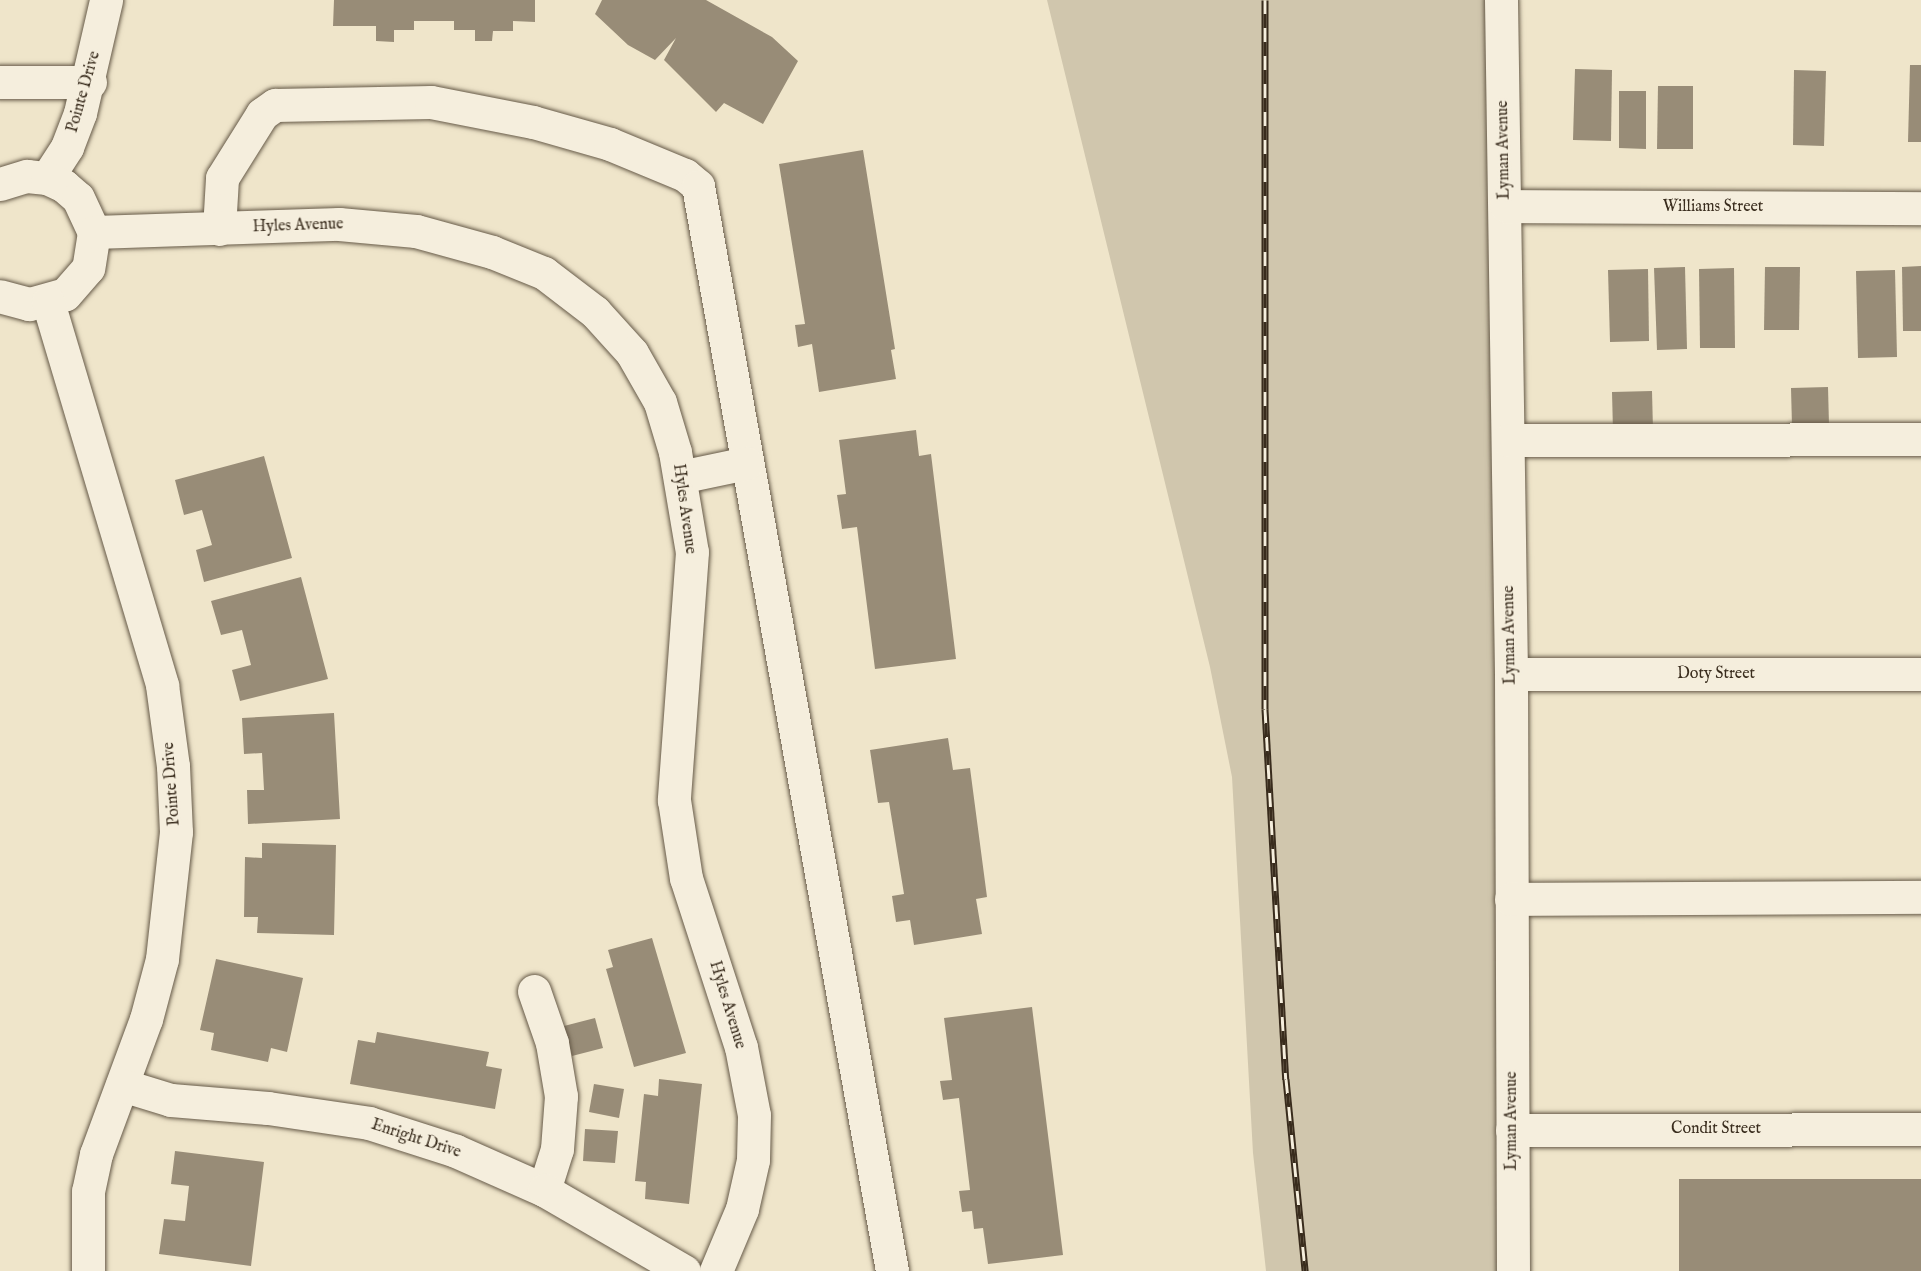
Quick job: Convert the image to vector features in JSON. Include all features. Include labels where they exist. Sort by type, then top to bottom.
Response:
[{"type":"street","name":"Pointe Drive","points":[[47,178],[67,147],[90,82],[106,0]]},
{"type":"street","name":"Lyman Avenue","points":[[1501,0],[1506,206],[1511,674],[1513,1271]]},
{"type":"street","points":[[0,82],[90,82]]},
{"type":"street","points":[[219,229],[222,178],[262,114],[276,105],[430,102],[533,122],[610,144],[685,176],[698,186],[703,201],[747,463],[892,1271]]},
{"type":"street","points":[[0,184],[27,176],[47,178],[78,198],[94,232],[88,268],[78,283],[48,302],[28,304],[0,296]]},
{"type":"street","name":"Williams Street","points":[[1506,206],[1921,208]]},
{"type":"street","name":"Hyles Avenue","points":[[94,232],[339,224],[416,231],[492,252],[544,273],[595,312],[632,353],[660,402],[680,477],[692,562],[674,800],[686,878],[741,1047],[754,1114],[753,1160],[742,1209],[716,1271]]},
{"type":"street","name":"Pointe Drive","points":[[48,302],[162,684],[173,766],[176,832],[162,959],[122,1085],[96,1154],[88,1191],[88,1271]]},
{"type":"street","points":[[1508,440],[1921,439]]},
{"type":"street","points":[[680,477],[747,463]]},
{"type":"street","name":"Doty Street","points":[[1511,674],[1921,674]]},
{"type":"street","points":[[1511,899],[1921,897]]},
{"type":"street","points":[[534,991],[552,1043],[561,1096],[557,1149],[544,1190]]},
{"type":"street","name":"Enright Drive","points":[[122,1085],[171,1100],[268,1108],[369,1124],[456,1151],[544,1190],[684,1271]]},
{"type":"street","name":"Condit Street","points":[[1512,1130],[1921,1129]]},
{"type":"shaded area","points":[[1047,0],[1501,0],[1511,1271],[1266,1271],[1253,1153],[1232,777],[1210,667]]},
{"type":"building","points":[[334,0],[535,0],[535,22],[513,21],[513,31],[493,31],[492,41],[475,41],[475,30],[454,30],[454,21],[414,21],[414,30],[394,30],[394,42],[376,41],[376,26],[333,26]]},
{"type":"building","points":[[602,0],[706,0],[772,37],[798,61],[763,124],[724,103],[716,112],[664,60],[676,38],[655,60],[628,45],[595,14]]},
{"type":"building","points":[[1910,65],[1921,65],[1921,142],[1908,142]]},
{"type":"building","points":[[1575,69],[1612,70],[1611,141],[1573,140]]},
{"type":"building","points":[[1794,70],[1826,71],[1824,146],[1793,145]]},
{"type":"building","points":[[1658,86],[1693,86],[1693,149],[1657,149]]},
{"type":"building","points":[[1619,91],[1646,91],[1646,149],[1619,148]]},
{"type":"building","points":[[863,150],[895,349],[891,350],[896,379],[819,392],[812,344],[798,347],[795,325],[805,324],[779,164]]},
{"type":"building","points":[[1921,266],[1921,331],[1903,331],[1902,267]]},
{"type":"building","points":[[1685,267],[1687,349],[1657,350],[1654,268]]},
{"type":"building","points":[[1765,267],[1800,267],[1799,330],[1764,330]]},
{"type":"building","points":[[1734,268],[1735,348],[1700,348],[1699,269]]},
{"type":"building","points":[[1648,269],[1649,341],[1610,342],[1608,270]]},
{"type":"building","points":[[1895,270],[1897,357],[1858,358],[1856,271]]},
{"type":"building","points":[[1828,387],[1829,425],[1792,426],[1791,388]]},
{"type":"building","points":[[1652,391],[1653,430],[1613,431],[1612,392]]},
{"type":"building","points":[[916,430],[919,456],[931,454],[956,659],[875,669],[857,527],[842,529],[837,495],[846,494],[839,440]]},
{"type":"building","points":[[264,456],[292,558],[204,582],[196,550],[212,545],[202,510],[184,515],[175,480]]},
{"type":"building","points":[[301,577],[328,679],[240,701],[232,670],[251,665],[242,630],[221,635],[211,601]]},
{"type":"building","points":[[334,713],[340,819],[248,824],[247,790],[264,790],[262,753],[244,754],[242,718]]},
{"type":"building","points":[[948,738],[953,770],[970,768],[987,897],[976,899],[982,934],[914,945],[910,920],[896,922],[892,896],[904,894],[889,802],[878,803],[870,750]]},
{"type":"building","points":[[262,843],[336,845],[334,935],[257,933],[258,917],[244,917],[245,857],[262,858]]},
{"type":"building","points":[[652,938],[686,1053],[634,1067],[606,969],[613,967],[608,950]]},
{"type":"building","points":[[216,959],[303,978],[287,1052],[271,1048],[268,1062],[211,1050],[214,1033],[200,1030]]},
{"type":"building","points":[[1032,1007],[1063,1255],[988,1264],[983,1228],[974,1229],[972,1211],[962,1212],[959,1191],[970,1190],[959,1098],[943,1100],[940,1081],[952,1080],[944,1018]]},
{"type":"building","points":[[595,1018],[603,1048],[572,1056],[564,1026]]},
{"type":"building","points":[[377,1032],[489,1052],[486,1066],[502,1069],[495,1109],[350,1084],[358,1040],[375,1043]]},
{"type":"building","points":[[659,1079],[702,1084],[689,1204],[645,1199],[646,1182],[635,1181],[644,1094],[658,1096]]},
{"type":"building","points":[[594,1084],[624,1089],[619,1118],[589,1112]]},
{"type":"building","points":[[585,1129],[618,1131],[615,1163],[583,1161]]},
{"type":"building","points":[[175,1151],[264,1162],[251,1266],[159,1254],[164,1219],[185,1221],[189,1186],[171,1184]]},
{"type":"building","points":[[1679,1179],[1921,1179],[1921,1271],[1679,1271]]},
{"type":"railway","points":[[1265,0],[1265,709],[1286,1079],[1305,1271]]}]
